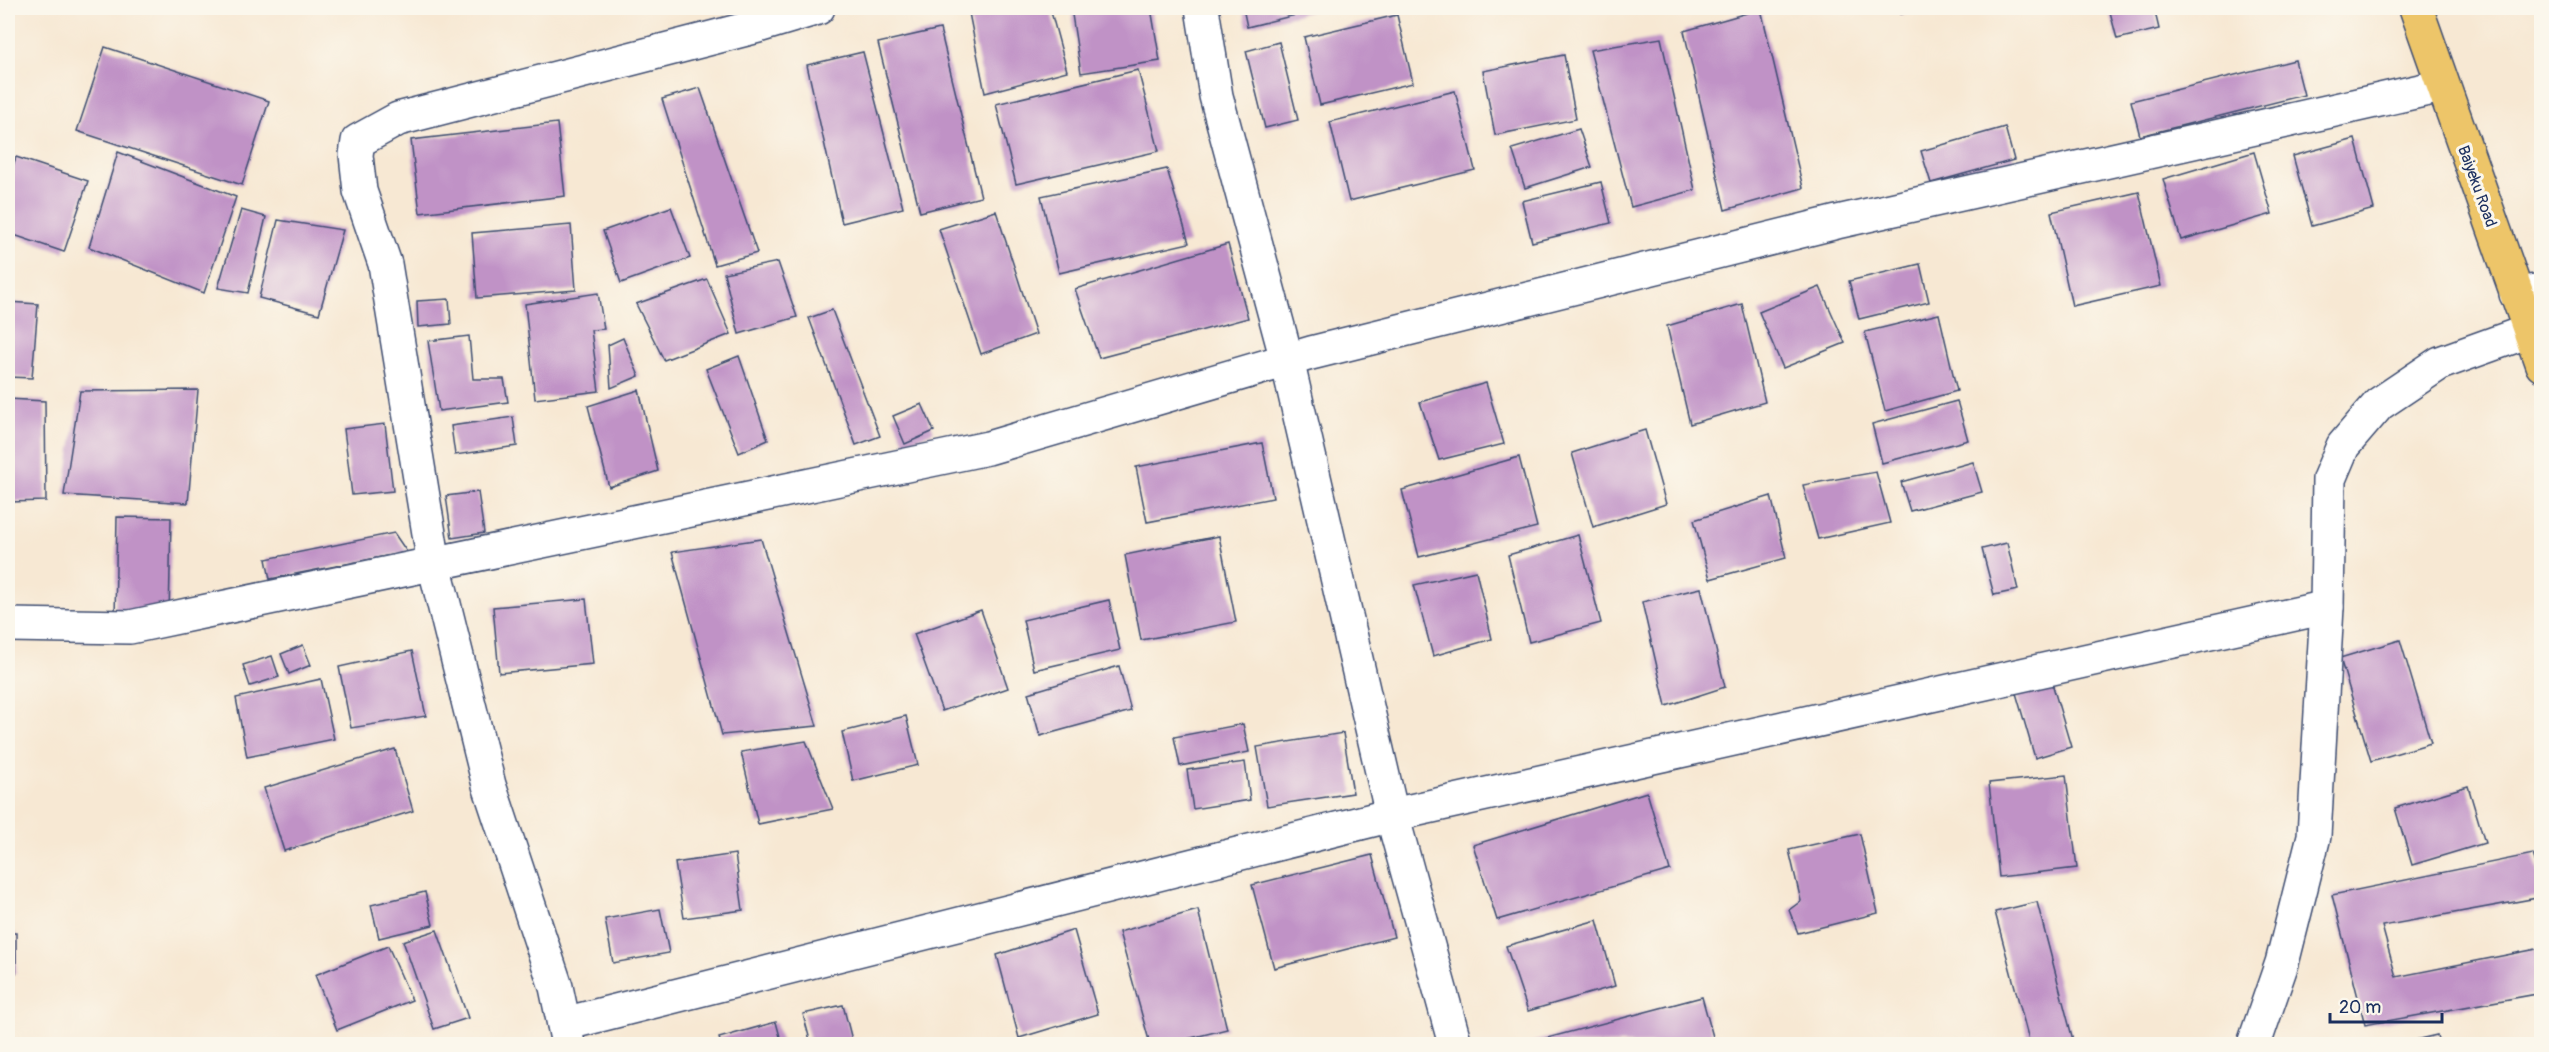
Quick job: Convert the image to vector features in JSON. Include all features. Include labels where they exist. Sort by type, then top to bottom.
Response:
[{"type":"main road","name":"Baiyeku Road","points":[[2416,8],[2442,86],[2529,292],[2529,331],[2541,365]]},
{"type":"street","points":[[818,8],[758,26],[398,119],[372,131],[358,141],[356,155],[360,191],[385,264],[434,564],[489,785],[556,987],[566,1034],[1392,815],[2327,607]]},
{"type":"street","points":[[1202,8],[1216,96],[1287,360],[1392,815],[1455,1044]]},
{"type":"street","points":[[8,625],[130,627],[988,448],[1287,360],[1837,222],[2442,86]]},
{"type":"street","points":[[2254,1044],[2282,963],[2314,836],[2327,607],[2329,479],[2343,446],[2379,404],[2440,363],[2529,331]]},
{"type":"building","points":[[968,8],[1050,8],[1067,71],[985,93]]},
{"type":"building","points":[[1071,8],[1151,8],[1160,61],[1081,73]]},
{"type":"building","points":[[1243,8],[1324,8],[1247,27]]},
{"type":"building","points":[[1899,8],[1926,8],[1926,9],[1900,14]]},
{"type":"building","points":[[2109,8],[2154,8],[2159,29],[2117,39]]},
{"type":"building","points":[[1761,9],[1803,188],[1725,210],[1684,31]]},
{"type":"building","points":[[1397,15],[1413,83],[1320,105],[1304,37]]},
{"type":"building","points":[[940,29],[981,197],[920,212],[878,43]]},
{"type":"building","points":[[1661,38],[1695,190],[1631,207],[1590,50]]},
{"type":"building","points":[[1279,42],[1298,120],[1265,128],[1246,51]]},
{"type":"building","points":[[105,47],[269,101],[242,185],[77,131]]},
{"type":"building","points":[[863,52],[903,208],[842,223],[807,65]]},
{"type":"building","points":[[1564,55],[1576,119],[1495,135],[1483,71]]},
{"type":"building","points":[[2295,60],[2304,95],[2140,136],[2131,101]]},
{"type":"building","points":[[1138,70],[1159,151],[1016,184],[996,104]]},
{"type":"building","points":[[700,88],[757,253],[715,265],[662,99]]},
{"type":"building","points":[[1455,91],[1475,170],[1349,201],[1330,122]]},
{"type":"building","points":[[557,123],[565,196],[420,213],[411,140]]},
{"type":"building","points":[[2005,127],[2014,160],[1931,183],[1921,151]]},
{"type":"building","points":[[1579,129],[1592,167],[1525,188],[1512,149]]},
{"type":"building","points":[[2355,139],[2374,209],[2312,226],[2293,156]]},
{"type":"building","points":[[118,152],[236,197],[204,293],[89,247]]},
{"type":"building","points":[[2254,152],[2272,214],[2181,240],[2163,179]]},
{"type":"building","points":[[16,157],[88,181],[64,252],[8,233],[8,181]]},
{"type":"building","points":[[1167,169],[1189,243],[1059,273],[1041,196]]},
{"type":"building","points":[[1601,182],[1611,223],[1532,242],[1522,201]]},
{"type":"building","points":[[2139,192],[2161,286],[2072,306],[2051,212]]},
{"type":"building","points":[[671,207],[690,258],[621,283],[603,231]]},
{"type":"building","points":[[241,210],[266,217],[248,293],[218,288]]},
{"type":"building","points":[[996,211],[1036,334],[981,354],[939,229]]},
{"type":"building","points":[[278,220],[343,230],[319,314],[259,298]]},
{"type":"building","points":[[571,225],[576,290],[477,298],[472,233]]},
{"type":"building","points":[[1228,244],[1248,318],[1099,358],[1075,289]]},
{"type":"building","points":[[778,262],[797,317],[739,334],[724,273]]},
{"type":"building","points":[[1920,264],[1929,302],[1859,319],[1849,281]]},
{"type":"building","points":[[707,279],[731,334],[664,360],[636,304]]},
{"type":"building","points":[[1820,287],[1845,343],[1783,368],[1759,312]]},
{"type":"building","points":[[598,293],[604,329],[591,330],[599,391],[535,399],[525,304]]},
{"type":"building","points":[[449,299],[451,324],[418,327],[417,301]]},
{"type":"building","points":[[8,302],[38,304],[32,378],[8,377]]},
{"type":"building","points":[[1742,304],[1765,402],[1690,424],[1667,326]]},
{"type":"building","points":[[832,310],[880,436],[856,445],[809,318]]},
{"type":"building","points":[[1939,314],[1957,391],[1885,411],[1865,332]]},
{"type":"building","points":[[469,336],[473,379],[504,379],[508,402],[439,411],[428,341]]},
{"type":"building","points":[[623,338],[639,376],[611,388],[608,345]]},
{"type":"building","points":[[739,356],[768,440],[739,453],[706,369]]},
{"type":"building","points":[[1486,383],[1504,444],[1439,460],[1420,402]]},
{"type":"building","points":[[198,390],[188,503],[64,495],[80,391]]},
{"type":"building","points":[[639,390],[658,471],[609,487],[588,406]]},
{"type":"building","points":[[8,399],[45,401],[46,501],[8,502]]},
{"type":"building","points":[[1957,401],[1968,440],[1882,463],[1872,424]]},
{"type":"building","points":[[922,404],[934,431],[905,444],[893,416]]},
{"type":"building","points":[[513,417],[517,446],[455,455],[451,426]]},
{"type":"building","points":[[385,424],[393,491],[352,495],[344,429]]},
{"type":"building","points":[[1645,430],[1666,504],[1593,527],[1572,453]]},
{"type":"building","points":[[1262,443],[1273,498],[1147,522],[1136,467]]},
{"type":"building","points":[[1519,457],[1537,527],[1419,557],[1402,490]]},
{"type":"building","points":[[1973,462],[1982,492],[1910,511],[1901,482]]},
{"type":"building","points":[[1876,472],[1890,523],[1818,539],[1803,485]]},
{"type":"building","points":[[478,492],[484,533],[452,538],[446,496]]},
{"type":"building","points":[[1771,496],[1786,558],[1710,579],[1694,520]]},
{"type":"building","points":[[117,517],[171,518],[169,618],[115,617]]},
{"type":"building","points":[[394,533],[407,552],[270,579],[266,559]]},
{"type":"building","points":[[1578,535],[1601,623],[1529,642],[1508,555]]},
{"type":"building","points":[[1219,536],[1236,622],[1141,640],[1125,555]]},
{"type":"building","points":[[761,539],[817,726],[722,735],[672,552]]},
{"type":"building","points":[[2007,543],[2018,590],[1994,595],[1982,549]]},
{"type":"building","points":[[1476,571],[1492,639],[1433,656],[1414,585]]},
{"type":"building","points":[[1701,588],[1725,687],[1666,706],[1642,602]]},
{"type":"building","points":[[586,599],[593,664],[499,673],[493,607]]},
{"type":"building","points":[[1109,600],[1120,650],[1034,670],[1023,620]]},
{"type":"building","points":[[981,610],[1008,688],[942,711],[914,634]]},
{"type":"building","points":[[2400,640],[2431,743],[2371,761],[2340,658]]},
{"type":"building","points":[[303,645],[311,665],[289,674],[281,654]]},
{"type":"building","points":[[412,651],[426,716],[351,728],[339,667]]},
{"type":"building","points":[[272,656],[279,677],[250,686],[243,665]]},
{"type":"building","points":[[1119,666],[1131,711],[1040,736],[1028,693]]},
{"type":"building","points":[[321,679],[334,739],[247,757],[236,698]]},
{"type":"building","points":[[2052,683],[2071,747],[2035,758],[2016,693]]},
{"type":"building","points":[[906,716],[918,765],[853,781],[842,732]]},
{"type":"building","points":[[1243,724],[1249,752],[1180,766],[1174,737]]},
{"type":"building","points":[[1343,733],[1353,793],[1267,806],[1257,747]]},
{"type":"building","points":[[806,741],[833,809],[758,824],[741,752]]},
{"type":"building","points":[[395,749],[413,811],[284,851],[264,788]]},
{"type":"building","points":[[1245,762],[1250,800],[1193,809],[1187,770]]},
{"type":"building","points":[[2066,775],[2077,868],[1999,877],[1989,783]]},
{"type":"building","points":[[2468,786],[2485,843],[2412,865],[2395,808]]},
{"type":"building","points":[[1647,792],[1670,870],[1497,920],[1473,845]]},
{"type":"building","points":[[1860,834],[1878,913],[1798,933],[1789,910],[1801,901],[1789,850]]},
{"type":"building","points":[[735,854],[743,910],[684,918],[675,863]]},
{"type":"building","points":[[2533,854],[2542,883],[2542,897],[2382,926],[2396,977],[2542,948],[2542,993],[2365,1025],[2332,895]]},
{"type":"building","points":[[1372,855],[1394,937],[1274,968],[1252,885]]},
{"type":"building","points":[[425,892],[433,925],[379,938],[371,905]]},
{"type":"building","points":[[2037,902],[2074,1044],[2030,1044],[1995,912]]},
{"type":"building","points":[[660,909],[669,953],[613,963],[605,919]]},
{"type":"building","points":[[1198,910],[1227,1029],[1167,1044],[1150,1044],[1119,932]]},
{"type":"building","points":[[1597,920],[1615,986],[1528,1011],[1506,946]]},
{"type":"building","points":[[437,930],[468,1018],[434,1029],[403,941]]},
{"type":"building","points":[[1074,930],[1098,1014],[1019,1038],[997,955]]},
{"type":"building","points":[[8,933],[16,933],[16,973],[8,972]]},
{"type":"building","points":[[388,946],[412,1000],[337,1030],[315,975]]},
{"type":"building","points":[[1702,997],[1715,1044],[1532,1044],[1532,1042]]},
{"type":"building","points":[[843,1005],[853,1044],[811,1044],[803,1014]]},
{"type":"building","points":[[776,1022],[782,1044],[721,1044],[719,1038]]},
{"type":"building","points":[[2437,1035],[2439,1044],[2398,1044]]}]
